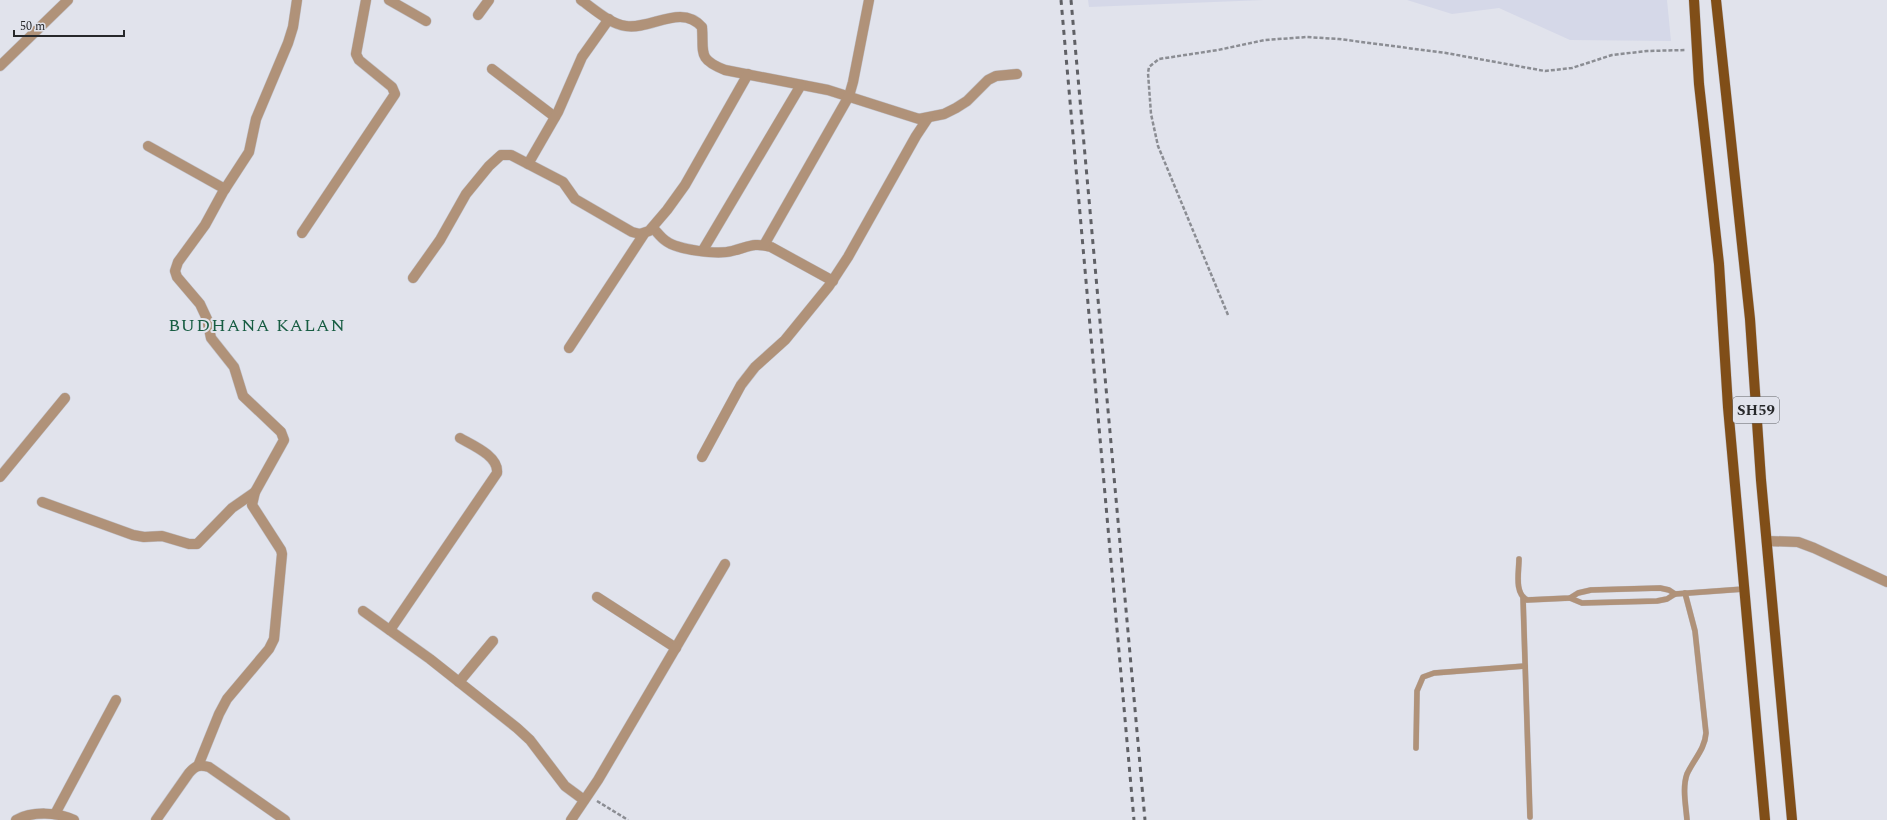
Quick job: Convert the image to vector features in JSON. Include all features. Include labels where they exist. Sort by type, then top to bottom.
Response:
[{"type":"main road","name":"SH59","points":[[1694,0],[1699,84],[1719,264],[1728,407],[1765,820]]},
{"type":"main road","name":"SH59","points":[[1716,0],[1750,319],[1767,541],[1792,818]]},
{"type":"street","points":[[0,66],[68,0]]},
{"type":"street","points":[[156,820],[189,773],[198,766],[219,714],[227,699],[269,649],[276,632],[277,596],[282,554],[252,505],[255,492],[283,444],[283,435],[243,396],[234,367],[211,338],[207,319],[200,304],[177,277],[175,271],[178,262],[205,225],[225,189],[250,152],[256,119],[288,43],[293,27],[297,0]]},
{"type":"street","points":[[302,233],[395,94],[392,87],[359,60],[356,54],[366,0]]},
{"type":"street","points":[[389,0],[426,21]]},
{"type":"street","points":[[478,15],[489,0]]},
{"type":"street","points":[[582,0],[609,19],[619,24],[633,27],[644,26],[674,16],[686,18],[702,27],[703,54],[707,61],[725,70],[849,96],[911,118],[928,118],[944,114],[967,101],[988,80],[996,76],[1017,74]]},
{"type":"street","points":[[764,245],[849,96],[869,0]]},
{"type":"street","points":[[528,164],[555,117],[582,57],[609,19]]},
{"type":"street","points":[[492,69],[555,117]]},
{"type":"street","points":[[569,348],[644,234],[653,228],[685,185],[748,74]]},
{"type":"street","points":[[703,250],[801,85]]},
{"type":"street","points":[[702,457],[741,385],[755,367],[789,335],[833,281],[848,257],[909,147],[928,118]]},
{"type":"street","points":[[148,146],[225,189]]},
{"type":"street","points":[[413,278],[440,240],[466,194],[498,157],[505,154],[563,182],[570,194],[582,204],[632,232],[644,234]]},
{"type":"street","points":[[653,228],[665,241],[678,248],[726,252],[750,244],[771,247],[833,281]]},
{"type":"street","points":[[0,477],[65,398]]},
{"type":"street","points":[[390,630],[497,472],[497,465],[492,458],[460,438]]},
{"type":"street","points":[[42,502],[133,535],[144,537],[162,536],[193,545],[200,542],[226,514],[255,492]]},
{"type":"street","points":[[1767,541],[1788,541],[1814,548],[1887,582]]},
{"type":"street","points":[[571,820],[586,798],[726,564]]},
{"type":"street","points":[[597,597],[676,648]]},
{"type":"street","points":[[363,611],[459,682],[530,740],[565,786],[586,798]]},
{"type":"street","points":[[459,682],[493,641]]},
{"type":"street","points":[[55,814],[116,700]]},
{"type":"street","points":[[198,766],[209,767],[285,820]]},
{"type":"street","points":[[16,820],[27,816],[55,814],[74,820]]},
{"type":"lane","points":[[1519,559],[1518,582],[1520,593],[1523,598],[1526,666],[1530,817]]},
{"type":"lane","points":[[1523,598],[1532,601],[1570,598],[1583,591],[1610,589],[1660,588],[1669,590],[1675,594]]},
{"type":"lane","points":[[1570,598],[1582,603],[1657,601],[1667,599],[1675,594],[1744,589]]},
{"type":"lane","points":[[1685,593],[1695,631],[1706,732],[1706,742],[1687,775],[1685,783],[1687,820]]},
{"type":"lane","points":[[1416,748],[1417,691],[1423,677],[1434,673],[1526,666]]},
{"type":"path","points":[[1228,315],[1170,179],[1154,130],[1151,114],[1148,73],[1149,67],[1159,59],[1218,50],[1265,40],[1307,37],[1339,39],[1446,53],[1544,71],[1572,68],[1612,55],[1647,51],[1697,50]]},
{"type":"path","points":[[586,798],[628,820]]},
{"type":"shaded area","points":[[1088,0],[1264,0],[1089,7]]},
{"type":"shaded area","points":[[1407,0],[1667,0],[1671,41],[1570,40],[1499,8],[1452,14]]},
{"type":"railway","points":[[1061,0],[1134,820]]},
{"type":"railway","points":[[1071,0],[1145,820]]},
{"type":"district","name":"BUDHANA KALAN","points":[[257,325]]}]
